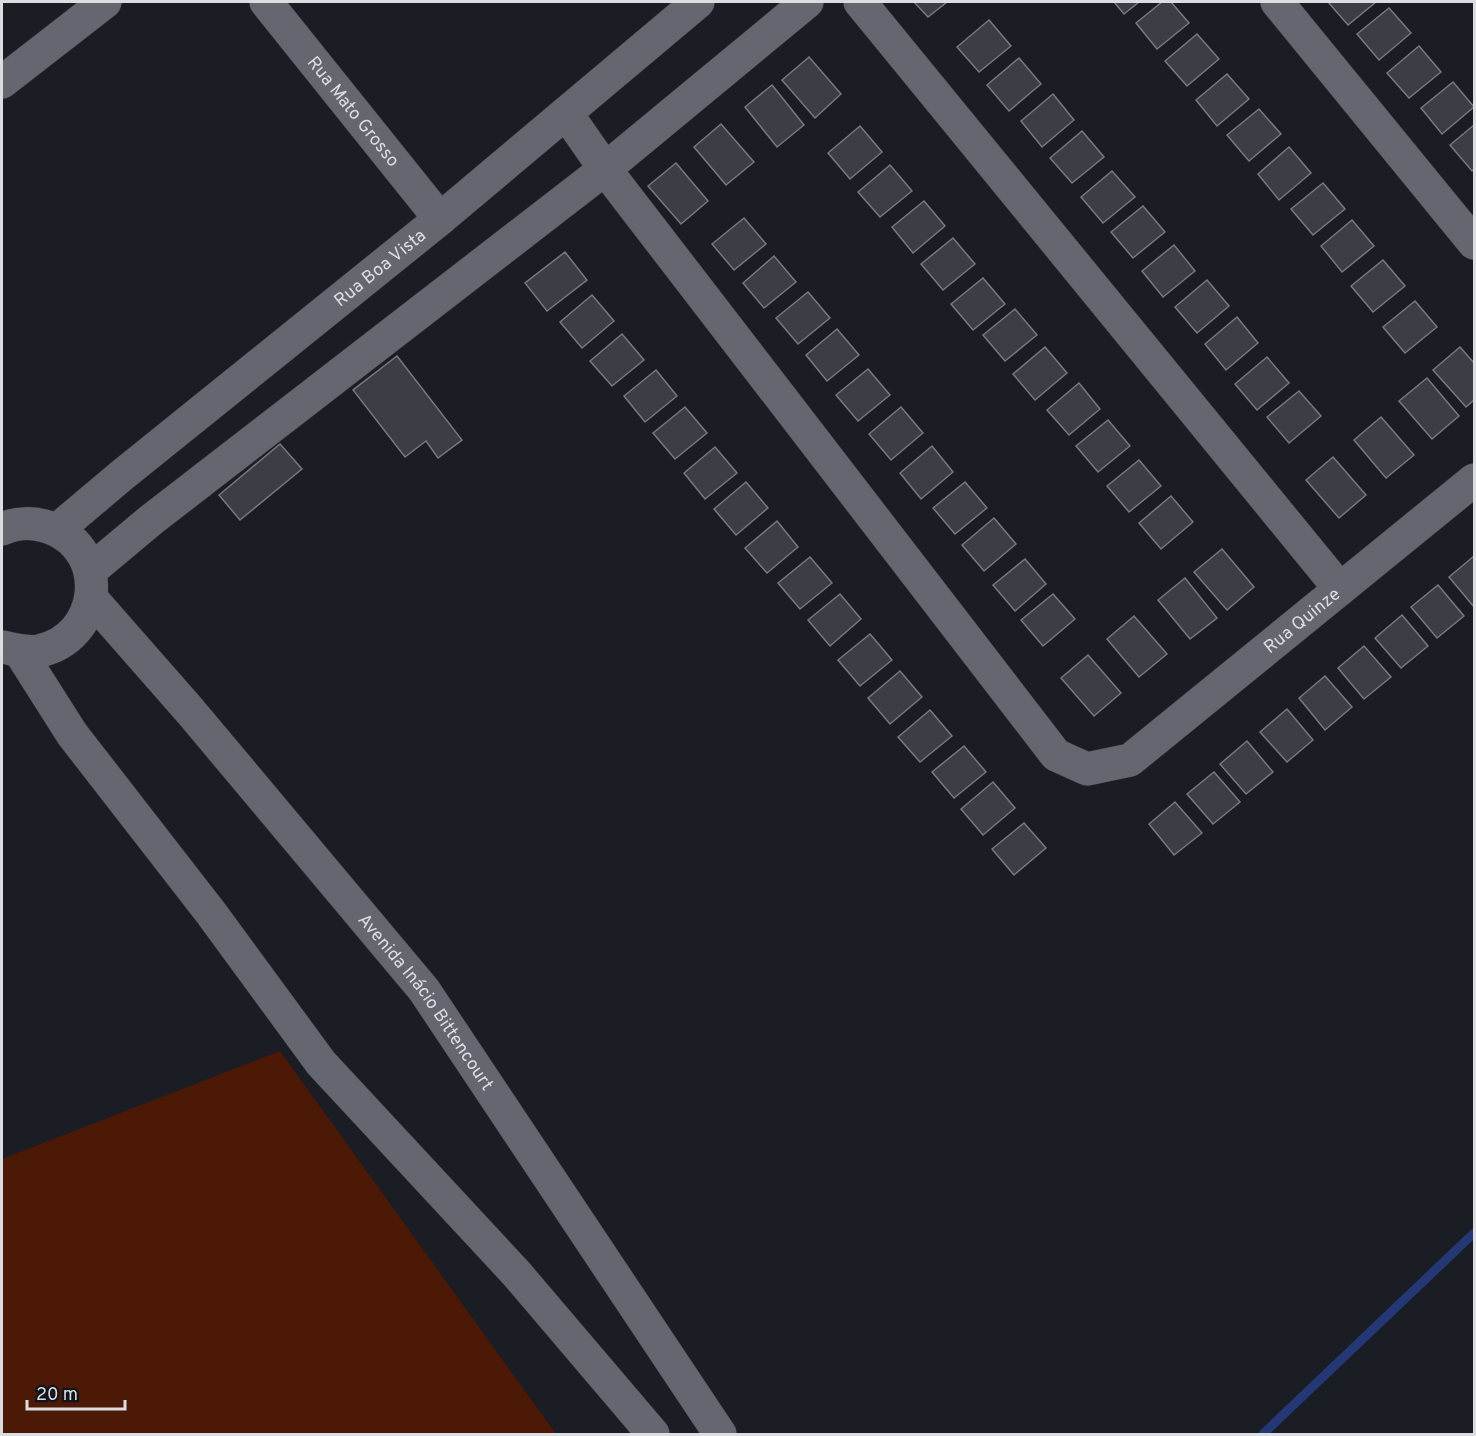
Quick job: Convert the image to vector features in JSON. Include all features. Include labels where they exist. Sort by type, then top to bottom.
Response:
[{"type":"street","points":[[2,82],[105,2]]},
{"type":"street","name":"Rua Mato Grosso","points":[[266,2],[440,219]]},
{"type":"street","name":"Rua Boa Vista","points":[[57,530],[440,219],[698,2]]},
{"type":"street","points":[[11,649],[38,651],[55,646],[70,636],[82,622],[90,584],[151,520],[605,169],[807,2]]},
{"type":"street","points":[[860,2],[1340,589]]},
{"type":"street","points":[[1277,2],[1474,243]]},
{"type":"street","points":[[566,113],[605,169]]},
{"type":"street","name":"Rua Quinze","points":[[605,169],[1056,755],[1087,769],[1130,760],[1474,480]]},
{"type":"street","points":[[3,526],[32,523],[57,530]]},
{"type":"street","name":"Avenida Inácio Bittencourt","points":[[57,530],[78,548],[90,584],[191,712],[424,990],[720,1434]]},
{"type":"street","points":[[11,649],[72,734],[211,913],[321,1063],[516,1273],[653,1434]]},
{"type":"shaded area","points":[[280,1051],[556,1434],[2,1434],[2,1159]]},
{"type":"building","points":[[914,2],[947,2],[928,17]]},
{"type":"building","points":[[1114,2],[1139,2],[1124,14]]},
{"type":"building","points":[[1162,2],[1171,2],[1189,23],[1157,49],[1136,23]]},
{"type":"building","points":[[1328,2],[1376,2],[1348,25]]},
{"type":"building","points":[[1389,8],[1411,33],[1379,60],[1357,34]]},
{"type":"building","points":[[989,20],[1011,46],[979,72],[957,47]]},
{"type":"building","points":[[1197,34],[1219,59],[1187,86],[1165,61]]},
{"type":"building","points":[[1419,46],[1441,72],[1409,98],[1387,73]]},
{"type":"building","points":[[809,57],[841,94],[815,118],[782,80]]},
{"type":"building","points":[[1019,58],[1041,84],[1009,111],[987,85]]},
{"type":"building","points":[[1227,74],[1249,99],[1217,126],[1196,100]]},
{"type":"building","points":[[1453,82],[1474,107],[1442,134],[1421,108]]},
{"type":"building","points":[[772,85],[804,125],[777,147],[745,107]]},
{"type":"building","points":[[1053,94],[1074,120],[1042,147],[1021,121]]},
{"type":"building","points":[[1259,109],[1281,134],[1249,161],[1227,135]]},
{"type":"building","points":[[721,124],[754,162],[726,185],[694,147]]},
{"type":"building","points":[[1474,125],[1474,169],[1472,171],[1450,145]]},
{"type":"building","points":[[860,126],[882,152],[850,179],[828,153]]},
{"type":"building","points":[[1082,131],[1104,157],[1072,183],[1050,158]]},
{"type":"building","points":[[1289,147],[1311,173],[1279,200],[1258,174]]},
{"type":"building","points":[[676,163],[708,201],[681,224],[648,186]]},
{"type":"building","points":[[890,165],[912,191],[880,217],[858,192]]},
{"type":"building","points":[[1112,171],[1135,197],[1103,223],[1081,197]]},
{"type":"building","points":[[1323,183],[1345,209],[1313,235],[1291,209]]},
{"type":"building","points":[[924,201],[945,226],[913,253],[892,227]]},
{"type":"building","points":[[1143,206],[1165,232],[1133,258],[1111,232]]},
{"type":"building","points":[[744,218],[766,244],[734,270],[712,244]]},
{"type":"building","points":[[1352,220],[1374,246],[1342,272],[1321,246]]},
{"type":"building","points":[[953,238],[975,264],[943,290],[921,264]]},
{"type":"building","points":[[1174,245],[1195,271],[1163,297],[1142,271]]},
{"type":"building","points":[[565,252],[587,280],[547,311],[525,283]]},
{"type":"building","points":[[774,256],[796,282],[764,308],[743,283]]},
{"type":"building","points":[[1383,260],[1405,286],[1373,312],[1351,286]]},
{"type":"building","points":[[983,278],[1005,304],[973,330],[951,304]]},
{"type":"building","points":[[1207,280],[1229,306],[1197,333],[1175,307]]},
{"type":"building","points":[[808,292],[830,318],[798,344],[776,318]]},
{"type":"building","points":[[592,295],[614,321],[582,348],[560,322]]},
{"type":"building","points":[[1415,301],[1437,327],[1405,353],[1383,327]]},
{"type":"building","points":[[1015,309],[1037,335],[1005,361],[983,335]]},
{"type":"building","points":[[1237,317],[1258,343],[1226,370],[1205,344]]},
{"type":"building","points":[[837,329],[859,355],[827,381],[806,355]]},
{"type":"building","points":[[622,334],[644,360],[612,386],[590,361]]},
{"type":"building","points":[[1045,347],[1067,373],[1035,400],[1013,374]]},
{"type":"building","points":[[1460,347],[1474,363],[1474,400],[1466,407],[1433,370]]},
{"type":"building","points":[[397,356],[462,440],[438,458],[426,441],[405,457],[353,390]]},
{"type":"building","points":[[1267,357],[1289,383],[1257,410],[1235,384]]},
{"type":"building","points":[[868,369],[890,395],[858,421],[836,395]]},
{"type":"building","points":[[656,370],[677,396],[645,422],[624,396]]},
{"type":"building","points":[[1427,378],[1459,416],[1432,439],[1399,401]]},
{"type":"building","points":[[1079,383],[1100,409],[1069,435],[1047,410]]},
{"type":"building","points":[[1299,391],[1321,416],[1289,443],[1267,417]]},
{"type":"building","points":[[685,407],[707,433],[675,459],[653,433]]},
{"type":"building","points":[[901,407],[923,433],[891,460],[869,434]]},
{"type":"building","points":[[1381,417],[1414,455],[1386,478],[1354,440]]},
{"type":"building","points":[[1108,420],[1130,446],[1098,472],[1076,446]]},
{"type":"building","points":[[280,444],[302,469],[240,520],[219,495]]},
{"type":"building","points":[[932,446],[953,472],[921,499],[900,473]]},
{"type":"building","points":[[715,447],[737,473],[705,499],[684,473]]},
{"type":"building","points":[[1333,457],[1366,495],[1339,518],[1306,480]]},
{"type":"building","points":[[1139,460],[1161,486],[1129,512],[1107,486]]},
{"type":"building","points":[[746,482],[768,508],[736,535],[714,509]]},
{"type":"building","points":[[965,482],[987,508],[955,534],[933,508]]},
{"type":"building","points":[[1171,496],[1193,522],[1161,549],[1139,523]]},
{"type":"building","points":[[994,518],[1016,544],[984,571],[962,545]]},
{"type":"building","points":[[777,521],[798,547],[767,573],[745,548]]},
{"type":"building","points":[[1222,549],[1254,587],[1227,610],[1194,572]]},
{"type":"building","points":[[1474,556],[1474,607],[1449,577]]},
{"type":"building","points":[[810,557],[832,583],[800,609],[778,583]]},
{"type":"building","points":[[1025,559],[1046,584],[1015,611],[993,585]]},
{"type":"building","points":[[1185,578],[1217,618],[1190,639],[1158,600]]},
{"type":"building","points":[[1438,585],[1464,616],[1437,638],[1411,607]]},
{"type":"building","points":[[840,594],[861,619],[830,646],[808,620]]},
{"type":"building","points":[[1053,594],[1075,619],[1043,646],[1021,620]]},
{"type":"building","points":[[1402,615],[1428,646],[1401,668],[1375,638]]},
{"type":"building","points":[[1134,616],[1167,654],[1139,677],[1107,639]]},
{"type":"building","points":[[870,634],[892,660],[860,686],[838,660]]},
{"type":"building","points":[[1364,646],[1391,677],[1364,699],[1338,668]]},
{"type":"building","points":[[1088,655],[1121,693],[1094,716],[1061,678]]},
{"type":"building","points":[[900,671],[922,697],[890,724],[868,698]]},
{"type":"building","points":[[1325,676],[1352,707],[1325,730],[1299,698]]},
{"type":"building","points":[[1287,709],[1313,740],[1287,762],[1260,732]]},
{"type":"building","points":[[930,710],[952,736],[920,762],[898,737]]},
{"type":"building","points":[[1247,741],[1273,772],[1246,794],[1220,764]]},
{"type":"building","points":[[964,746],[986,772],[954,798],[932,772]]},
{"type":"building","points":[[1214,772],[1240,802],[1213,824],[1187,794]]},
{"type":"building","points":[[993,782],[1015,808],[983,835],[961,809]]},
{"type":"building","points":[[1175,802],[1202,833],[1174,855],[1149,824]]},
{"type":"building","points":[[1024,823],[1046,848],[1014,875],[992,849]]},
{"type":"waterway","points":[[1263,1434],[1474,1233]]}]
